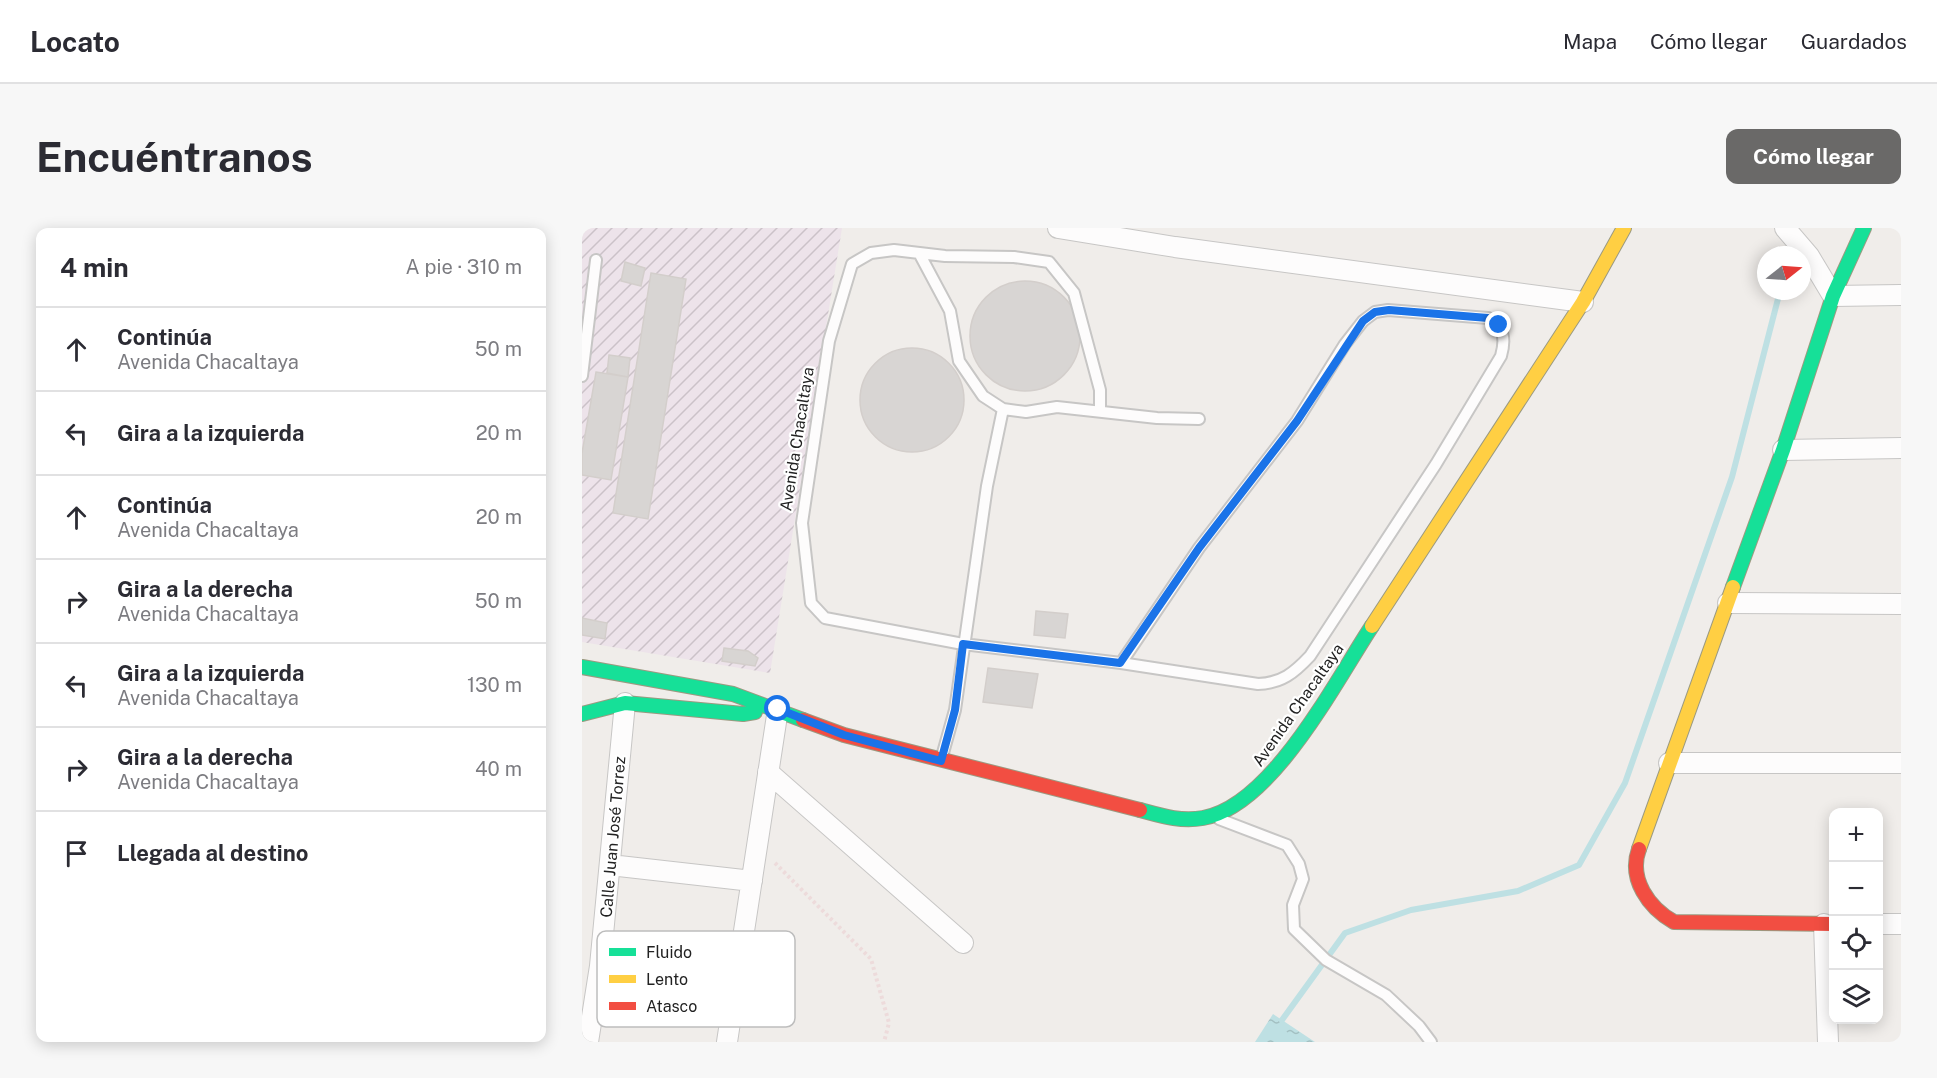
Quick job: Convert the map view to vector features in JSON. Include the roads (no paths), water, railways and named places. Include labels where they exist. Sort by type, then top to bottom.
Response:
[{"type":"street","points":[[1058,228],[1175,247],[1583,303]]},
{"type":"street","points":[[1166,228],[1175,247]]},
{"type":"street","name":"Avenida Chacaltaya","points":[[582,714],[625,703],[743,714],[778,709],[844,735],[941,761],[1151,813],[1186,820],[1213,817],[1251,796],[1286,757],[1583,303],[1624,228]]},
{"type":"street","points":[[1785,228],[1809,256],[1833,296]]},
{"type":"street","points":[[1828,1042],[1829,924],[1674,922],[1657,912],[1643,894],[1638,882],[1636,857],[1783,450],[1833,296],[1864,228]]},
{"type":"street","points":[[1833,296],[1901,295]]},
{"type":"street","points":[[1783,450],[1901,448]]},
{"type":"street","points":[[1728,603],[1901,604]]},
{"type":"street","points":[[582,667],[733,694],[778,709],[744,931]]},
{"type":"street","name":"Calle Juan José Torrez","points":[[603,931],[625,703]]},
{"type":"street","points":[[1669,763],[1901,763]]},
{"type":"street","points":[[768,772],[963,943]]},
{"type":"street","points":[[610,865],[752,880]]},
{"type":"street","points":[[1883,924],[1901,924]]},
{"type":"street","name":"Calle Juan José Torrez","points":[[588,1042],[597,985]]},
{"type":"street","points":[[727,1042],[729,1027]]},
{"type":"lane","name":"Avenida Chacaltaya","points":[[1100,410],[1100,390],[1074,293],[1049,262],[1014,257],[894,250],[871,254],[852,264],[829,341],[802,523],[811,603],[825,618],[963,644],[1120,663],[1258,684],[1275,683],[1293,674],[1310,656],[1436,465],[1501,356],[1506,340],[1499,325],[1488,318],[1389,310],[1375,312],[1363,321],[1297,421],[1199,548],[1120,663]]},
{"type":"lane","points":[[919,253],[950,311],[959,361],[983,396],[1003,409],[1026,412],[1057,407],[1157,418],[1199,419]]},
{"type":"lane","points":[[582,376],[596,260]]},
{"type":"lane","points":[[941,761],[955,710],[987,486],[1003,409]]},
{"type":"lane","points":[[1213,817],[1287,845],[1299,864],[1303,879],[1293,905],[1294,930],[1326,960],[1386,995],[1419,1026],[1431,1042]]},
{"type":"water","points":[[1273,1014],[1315,1042],[1255,1042]]},
{"type":"waterway","points":[[1282,1020],[1345,933],[1411,910],[1518,891],[1579,865],[1625,783],[1732,477],[1778,300]]}]
